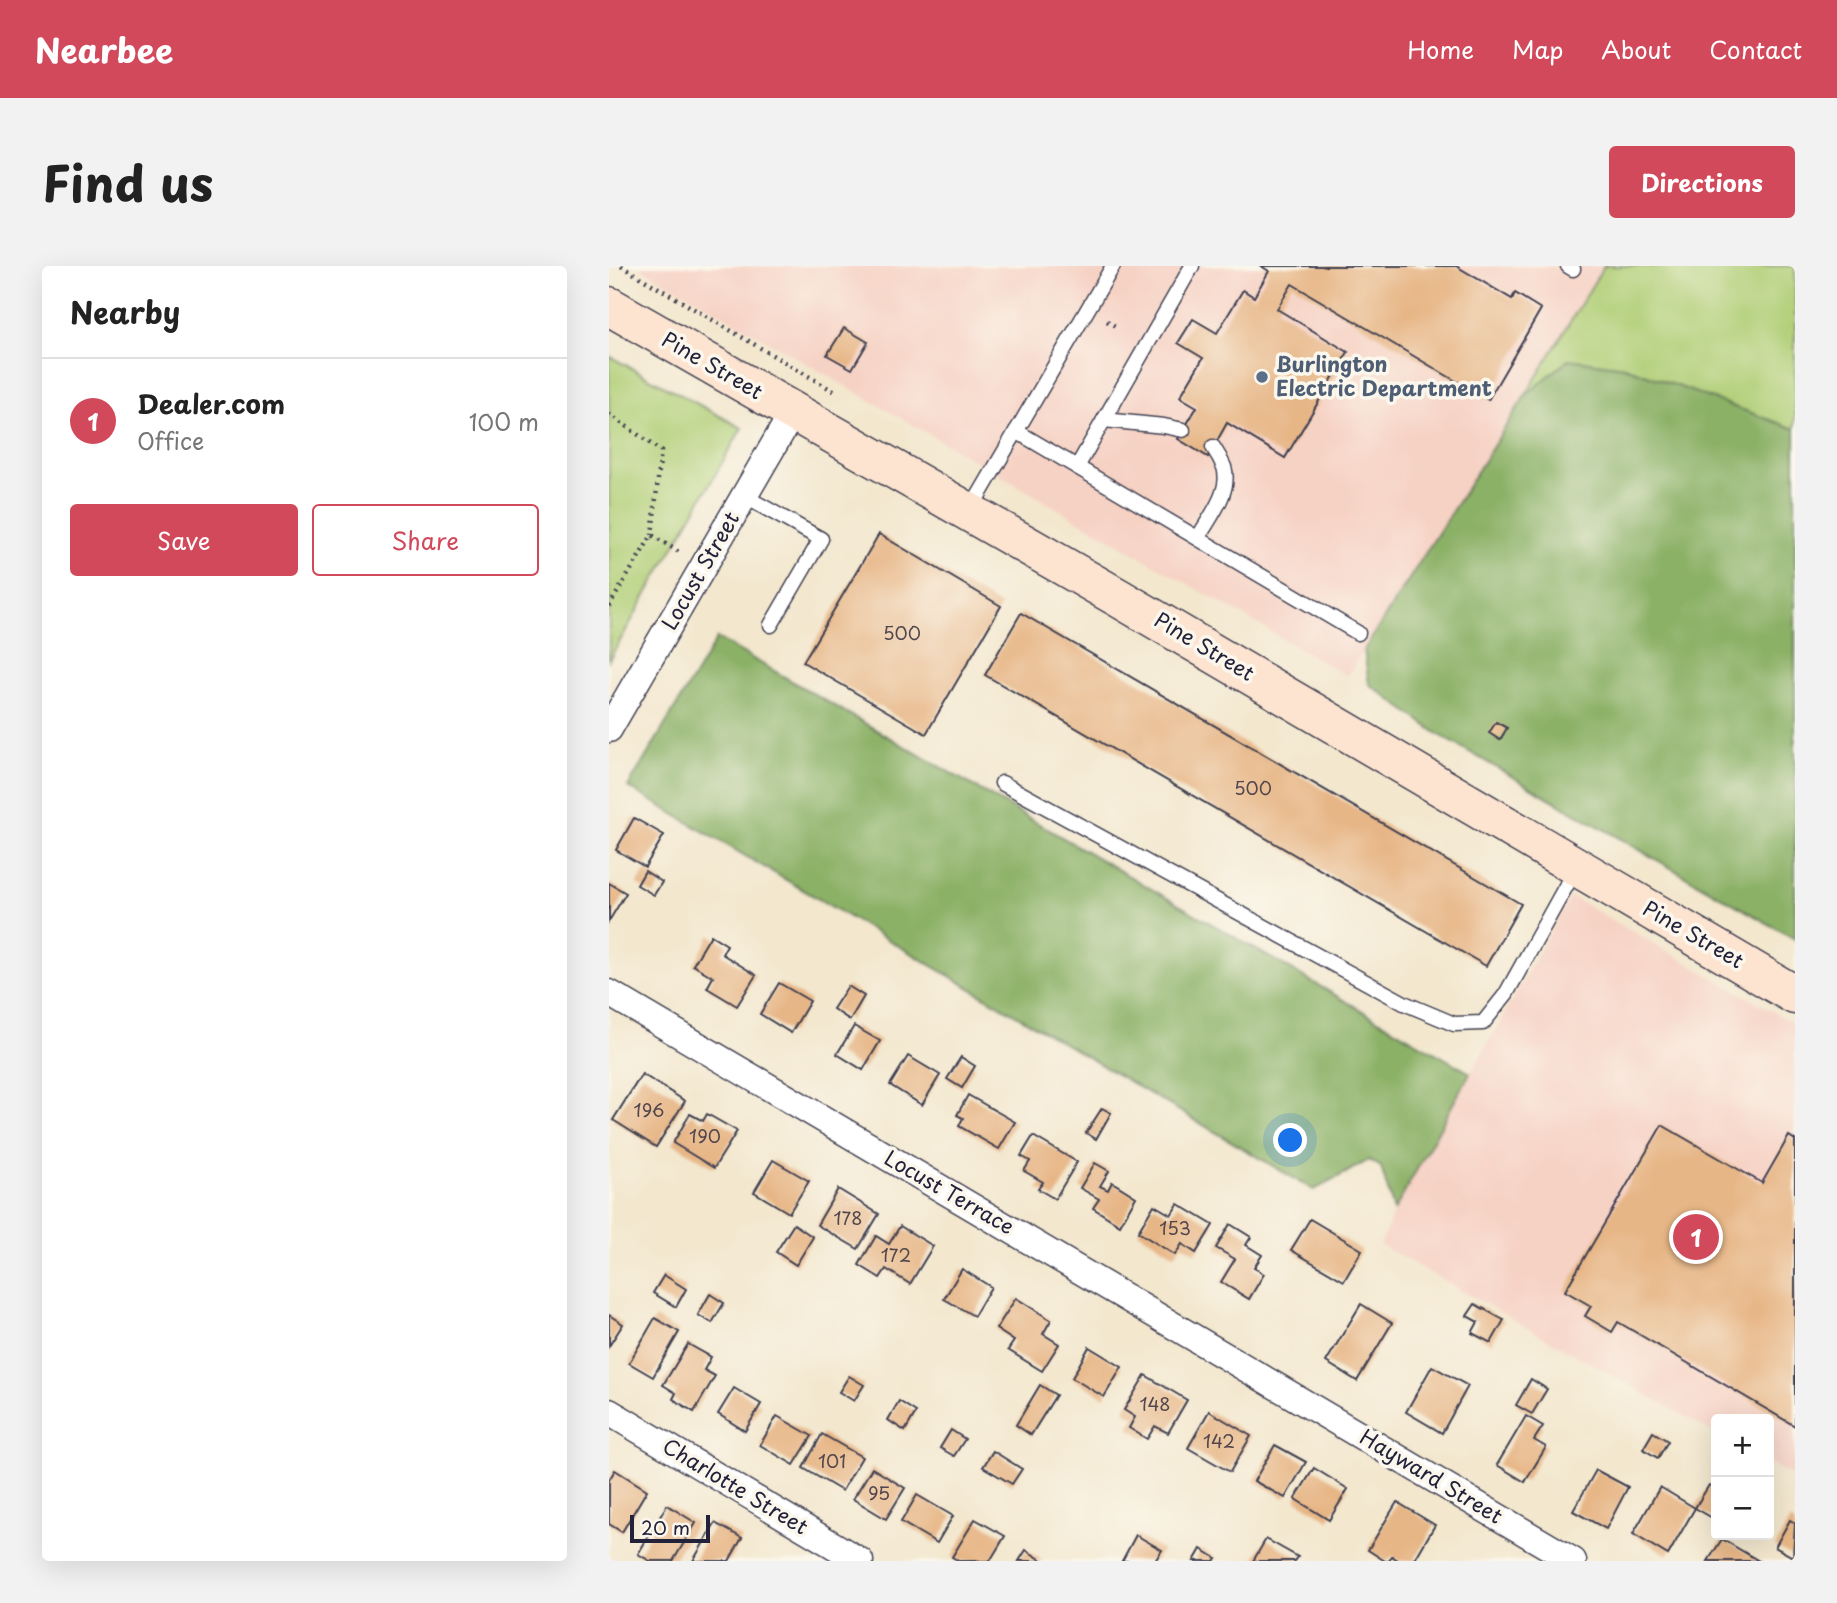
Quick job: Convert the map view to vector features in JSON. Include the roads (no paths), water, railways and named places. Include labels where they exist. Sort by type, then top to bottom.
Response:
[{"type":"main road","name":"Pine Street","points":[[609,306],[1119,598],[1795,995]]},
{"type":"street","name":"Locust Street","points":[[609,729],[793,412]]},
{"type":"street","name":"Locust Terrace","points":[[609,993],[1289,1392]]},
{"type":"street","name":"Hayward Street","points":[[1289,1392],[1573,1561]]},
{"type":"street","name":"Charlotte Street","points":[[609,1412],[860,1561]]},
{"type":"lane","points":[[969,512],[1113,266]]},
{"type":"lane","points":[[1077,467],[1192,266]]},
{"type":"lane","points":[[1104,420],[1164,425],[1184,430]]},
{"type":"lane","points":[[1016,431],[1358,633]]},
{"type":"lane","points":[[1198,538],[1221,497],[1226,482],[1224,468],[1213,447]]},
{"type":"lane","points":[[744,496],[821,539],[771,625]]},
{"type":"lane","points":[[1002,783],[1404,1003],[1454,1024],[1483,1023],[1506,994],[1577,867]]},
{"type":"place","name":"Burlington Electric Department","points":[[1262,377]]},
{"type":"place","name":"Dealer.com","points":[[1696,1237]]}]
